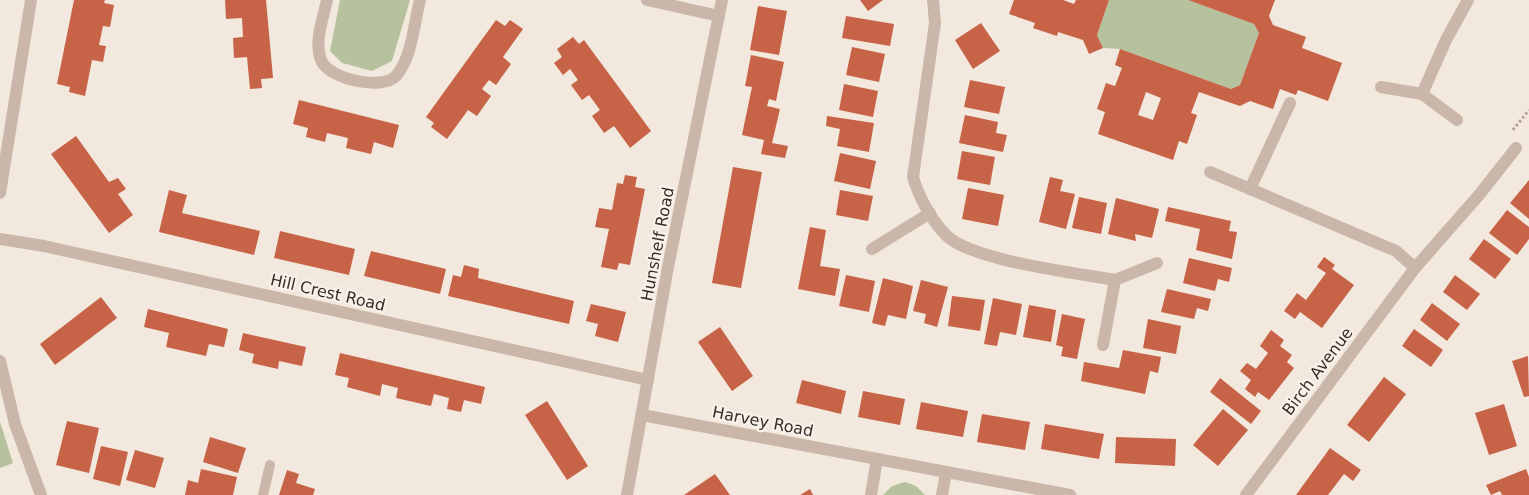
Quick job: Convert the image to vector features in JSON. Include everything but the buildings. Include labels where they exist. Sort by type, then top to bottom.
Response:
[{"type":"street","points":[[0,194],[31,0]]},
{"type":"street","points":[[327,0],[318,44],[321,62],[334,73],[358,81],[380,83],[395,77],[405,62],[420,0]]},
{"type":"street","points":[[648,0],[719,16]]},
{"type":"street","name":"Hunshelf Road","points":[[626,495],[668,267],[722,0]]},
{"type":"street","points":[[933,0],[935,23],[914,176],[917,194],[947,236],[972,250],[1014,262],[1115,280],[1157,263]]},
{"type":"street","points":[[1422,94],[1446,40],[1468,0]]},
{"type":"street","points":[[1381,87],[1422,94],[1457,120]]},
{"type":"street","points":[[1250,190],[1290,103]]},
{"type":"street","name":"Birch Avenue","points":[[1246,495],[1415,268],[1479,195],[1516,148]]},
{"type":"street","points":[[1210,172],[1396,251],[1415,268]]},
{"type":"street","points":[[872,249],[930,212]]},
{"type":"street","name":"Hill Crest Road","points":[[0,239],[44,246],[648,380]]},
{"type":"street","points":[[1103,345],[1115,280]]},
{"type":"street","points":[[0,361],[15,424],[41,495]]},
{"type":"street","name":"Harvey Road","points":[[642,415],[1070,495]]},
{"type":"street","points":[[871,495],[877,459]]},
{"type":"street","points":[[942,495],[946,472]]},
{"type":"lane","points":[[262,495],[270,465]]},
{"type":"green space","points":[[340,0],[410,0],[392,61],[372,71],[342,63],[330,51]]},
{"type":"green space","points":[[1109,0],[1188,0],[1254,24],[1259,33],[1240,85],[1231,89],[1120,49],[1103,48],[1097,35]]},
{"type":"green space","points":[[0,422],[13,463],[0,468]]},
{"type":"green space","points":[[905,482],[916,486],[925,495],[883,495],[892,486]]}]
